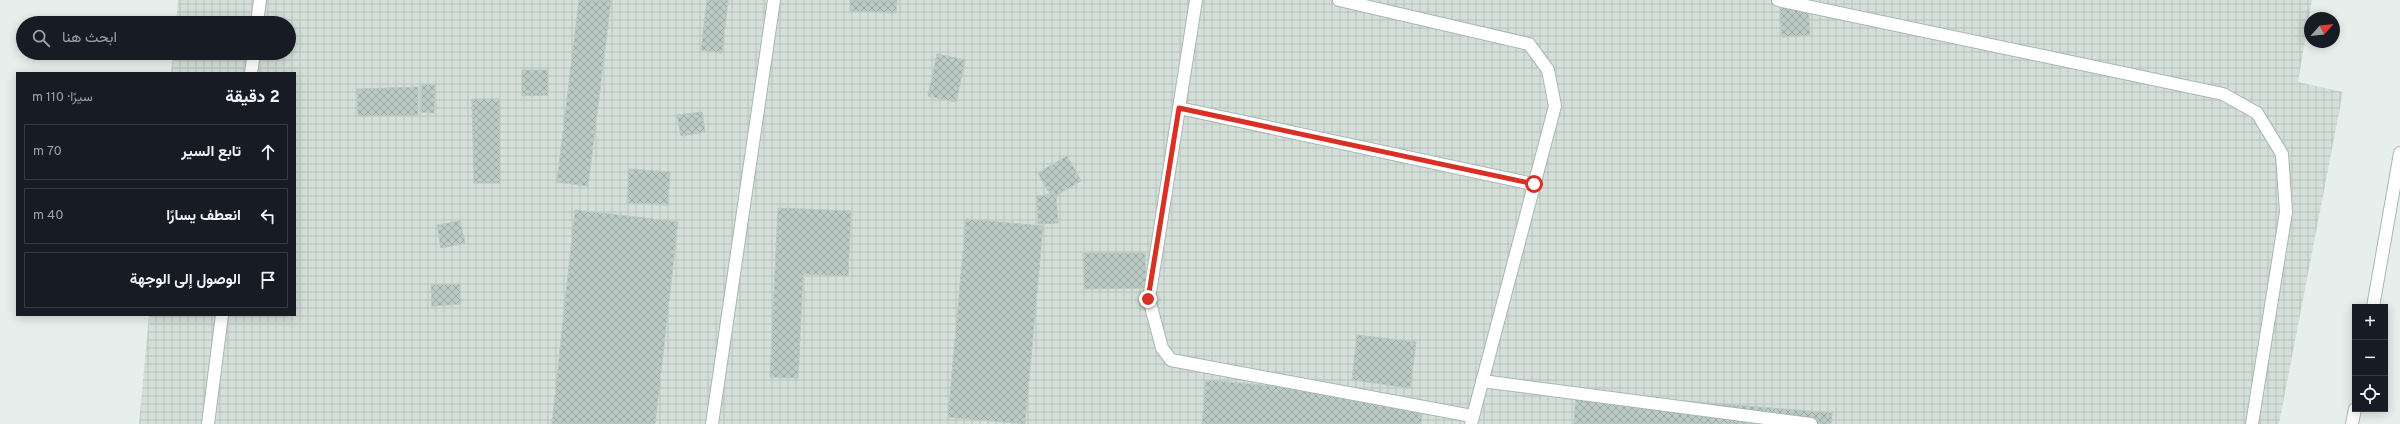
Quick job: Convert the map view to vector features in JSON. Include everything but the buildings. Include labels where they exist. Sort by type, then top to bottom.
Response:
[{"type":"street","points":[[258,16],[260,0]]},
{"type":"street","points":[[712,424],[774,0]]},
{"type":"street","points":[[1196,0],[1148,299],[1162,348],[1171,360],[1471,420],[1555,106],[1548,70],[1529,44],[1339,0]]},
{"type":"street","points":[[1778,0],[2223,94],[2257,113],[2282,154],[2286,212],[2252,424]]},
{"type":"street","points":[[251,72],[253,60]]},
{"type":"street","points":[[1179,108],[1534,184]]},
{"type":"street","points":[[2374,304],[2400,153]]},
{"type":"street","points":[[208,424],[222,316]]},
{"type":"street","points":[[1482,381],[1811,424]]},
{"type":"street","points":[[2352,424],[2354,412]]},
{"type":"shaded area","points":[[178,0],[2312,0],[2310,12],[2304,12],[2304,47],[2298,82],[2343,92],[2279,424],[139,424],[149,316],[296,316],[296,72],[171,72],[172,60],[296,60],[296,16],[177,16]]},
{"type":"route","points":[[1148,299],[1179,108],[1534,184]]}]
